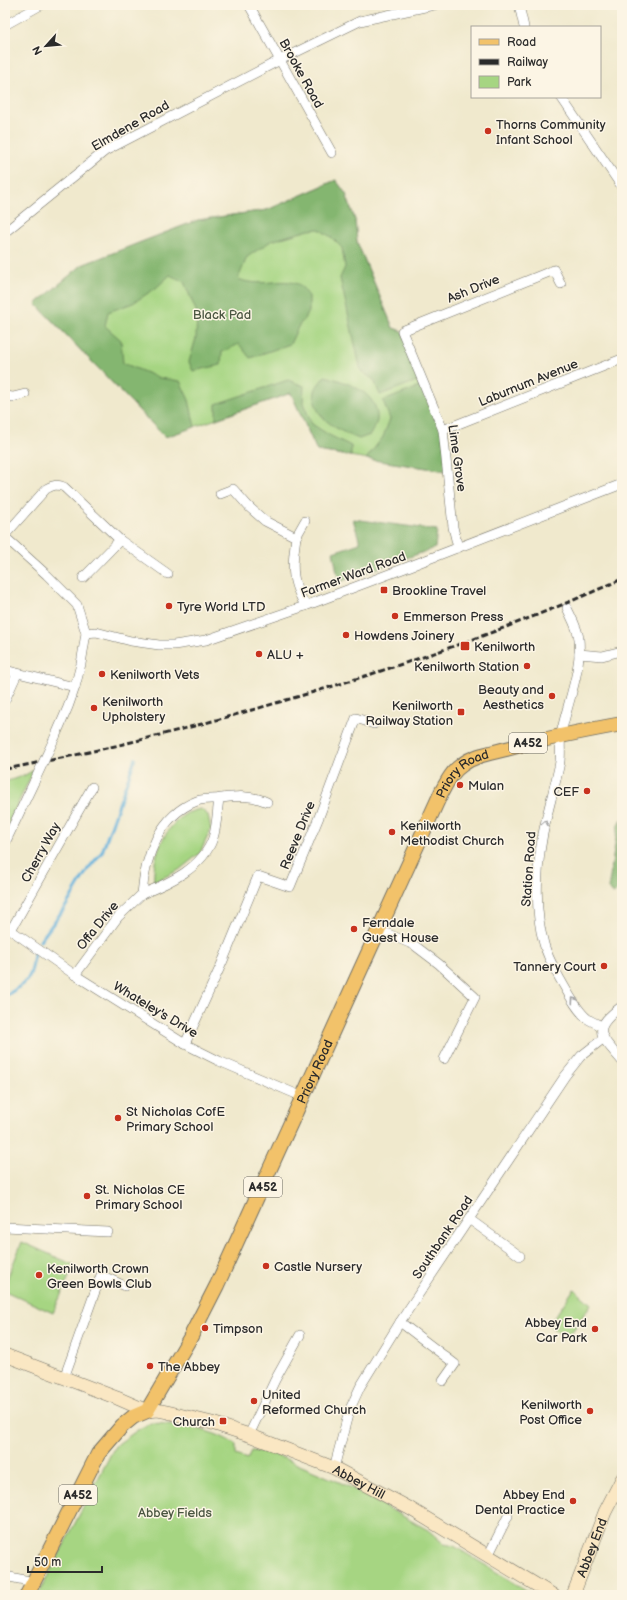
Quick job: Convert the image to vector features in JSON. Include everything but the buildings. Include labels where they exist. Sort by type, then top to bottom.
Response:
[{"type":"main road","name":"A452","points":[[561,736],[622,724]]},
{"type":"main road","name":"Priory Road","points":[[147,1411],[190,1338],[220,1281],[447,780],[455,769],[467,760],[496,751],[561,736]]},
{"type":"main road","name":"Abbey Hill","points":[[5,1355],[147,1411],[157,1410],[212,1423],[249,1435],[334,1468],[409,1508],[553,1595]]},
{"type":"main road","name":"A452","points":[[27,1595],[98,1454],[122,1426],[133,1417],[147,1411]]},
{"type":"main road","name":"Abbey End","points":[[573,1595],[579,1584],[605,1512],[622,1479]]},
{"type":"street","points":[[5,25],[41,5]]},
{"type":"street","name":"Brooke Road","points":[[250,5],[332,153]]},
{"type":"street","name":"Elmdene Road","points":[[5,232],[105,151],[280,60],[360,21],[434,5]]},
{"type":"street","points":[[518,5],[524,26]]},
{"type":"street","points":[[562,98],[622,187]]},
{"type":"street","name":"Ash Drive","points":[[402,331],[553,266],[561,284]]},
{"type":"street","name":"Lime Grove","points":[[402,331],[443,430],[453,527],[458,548]]},
{"type":"street","name":"Laburnum Avenue","points":[[443,430],[622,359]]},
{"type":"street","points":[[5,396],[24,394]]},
{"type":"street","name":"Farmer Ward Road","points":[[86,633],[96,632],[131,641],[171,645],[213,638],[305,606],[622,484]]},
{"type":"street","points":[[5,843],[68,707],[81,664],[86,633],[77,605],[5,536],[46,489],[52,485],[58,485],[64,487],[120,540],[168,574]]},
{"type":"street","points":[[220,494],[236,487],[249,507],[265,521],[296,537]]},
{"type":"street","points":[[305,521],[296,537],[294,555],[296,585],[305,606]]},
{"type":"street","points":[[83,578],[120,540]]},
{"type":"street","name":"Station Road","points":[[567,608],[579,638],[579,654],[570,701],[561,736],[561,755],[545,822],[538,882],[537,908],[544,945],[551,963],[568,992],[586,1016],[602,1026]]},
{"type":"street","points":[[579,654],[602,656],[622,651]]},
{"type":"street","points":[[5,670],[74,687]]},
{"type":"street","points":[[5,700],[17,674]]},
{"type":"street","name":"Reeve Drive","points":[[185,1044],[222,963],[258,876],[290,887],[319,817],[356,718],[374,724]]},
{"type":"street","name":"Cherry Way","points":[[8,928],[92,787]]},
{"type":"street","points":[[142,894],[143,879],[150,851],[168,820],[197,801],[232,796],[259,798],[267,802]]},
{"type":"street","name":"Offa Drive","points":[[75,975],[118,917],[142,894],[180,876],[196,864],[207,850],[213,839],[219,799]]},
{"type":"street","name":"Whateley's Drive","points":[[8,928],[75,975],[185,1044],[219,1061],[303,1097]]},
{"type":"street","points":[[378,930],[414,945],[440,964],[475,997],[444,1059]]},
{"type":"street","points":[[622,1006],[608,1017],[602,1026],[601,1032],[622,1061]]},
{"type":"street","name":"Southbank Road","points":[[334,1468],[349,1411],[357,1393],[400,1322],[565,1076],[581,1056],[604,1038]]},
{"type":"street","points":[[469,1219],[520,1256]]},
{"type":"street","points":[[5,1227],[108,1232]]},
{"type":"street","points":[[64,1378],[101,1275],[125,1286]]},
{"type":"street","points":[[400,1322],[455,1364],[443,1381]]},
{"type":"street","points":[[249,1435],[275,1380],[300,1335]]},
{"type":"street","points":[[488,1556],[508,1516]]},
{"type":"street","points":[[5,1576],[34,1582]]},
{"type":"green space","name":"Black Pad","points":[[336,180],[346,194],[355,220],[357,242],[393,328],[402,331],[447,471],[317,451],[291,393],[165,437],[36,304],[82,265],[198,220],[267,210]]},
{"type":"green space","points":[[336,180],[346,194],[355,220],[357,242],[393,328],[402,331],[422,379],[380,395],[374,380],[361,371],[340,278],[345,267],[342,248],[331,237],[319,229],[309,230],[271,241],[247,257],[238,279],[254,283],[292,282],[298,284],[309,296],[309,312],[298,327],[290,344],[250,358],[239,344],[222,352],[221,365],[193,371],[189,362],[196,338],[197,313],[184,282],[170,275],[156,288],[133,303],[108,312],[105,326],[121,340],[123,363],[159,378],[180,381],[189,400],[195,427],[165,437],[36,304],[82,265],[198,220],[267,210]]},
{"type":"green space","points":[[325,376],[342,381],[360,390],[373,403],[377,421],[370,435],[359,439],[343,432],[321,416],[315,400],[315,391]]},
{"type":"green space","points":[[288,380],[304,386],[303,403],[312,424],[329,435],[351,446],[351,456],[317,451],[291,393],[216,419],[216,404]]},
{"type":"green space","points":[[424,385],[443,430],[447,471],[366,459],[383,437],[390,419],[383,401]]},
{"type":"green space","points":[[353,519],[437,530],[435,548],[339,582],[333,552],[360,543]]},
{"type":"green space","points":[[34,770],[5,830],[5,782]]},
{"type":"green space","points":[[201,809],[208,815],[211,829],[200,853],[179,870],[154,882],[157,854],[160,845],[170,828],[184,815]]},
{"type":"green space","points":[[622,819],[622,886],[614,894],[608,889],[618,825]]},
{"type":"green space","name":"Kenilworth Crown Green Bowls Club","points":[[22,1242],[74,1265],[53,1313],[5,1291],[5,1284]]},
{"type":"green space","points":[[574,1289],[591,1304],[567,1339],[549,1325]]},
{"type":"green space","name":"Abbey Fields","points":[[151,1423],[184,1426],[207,1431],[236,1445],[236,1455],[247,1459],[251,1451],[269,1452],[346,1485],[428,1530],[444,1544],[454,1546],[534,1595],[38,1595],[115,1446],[139,1429]]},
{"type":"waterway","points":[[40,941],[66,906],[88,869],[102,852],[135,759]]},
{"type":"waterway","points":[[5,996],[24,983],[30,975],[34,953]]},
{"type":"railway","points":[[5,769],[145,739],[214,721],[369,675],[497,630],[622,579]]},
{"type":"place","name":"Thorns Community Infant School","points":[[488,131]]},
{"type":"place","name":"Brookline Travel","points":[[384,590]]},
{"type":"place","name":"Tyre World LTD","points":[[169,606]]},
{"type":"place","name":"Emmerson Press","points":[[395,616]]},
{"type":"place","name":"Howdens Joinery","points":[[346,635]]},
{"type":"place","name":"Kenilworth","points":[[465,646]]},
{"type":"place","name":"ALU +","points":[[259,654]]},
{"type":"place","name":"Kenilworth Station","points":[[527,666]]},
{"type":"place","name":"Kenilworth Vets","points":[[102,674]]},
{"type":"place","name":"Beauty and Aesthetics","points":[[552,696]]},
{"type":"place","name":"Kenilworth Upholstery","points":[[94,708]]},
{"type":"place","name":"Kenilworth Railway Station","points":[[461,712]]},
{"type":"place","name":"Mulan","points":[[460,785]]},
{"type":"place","name":"CEF","points":[[587,791]]},
{"type":"place","name":"Kenilworth Methodist Church","points":[[392,832]]},
{"type":"place","name":"Ferndale Guest House","points":[[354,929]]},
{"type":"place","name":"Tannery Court","points":[[604,966]]},
{"type":"place","name":"St Nicholas CofE Primary School","points":[[118,1118]]},
{"type":"place","name":"St. Nicholas CE Primary School","points":[[87,1196]]},
{"type":"place","name":"Castle Nursery","points":[[266,1266]]},
{"type":"place","name":"Kenilworth Crown Green Bowls Club","points":[[39,1275]]},
{"type":"place","name":"Timpson","points":[[205,1328]]},
{"type":"place","name":"Abbey End Car Park","points":[[595,1329]]},
{"type":"place","name":"The Abbey","points":[[150,1366]]},
{"type":"place","name":"United Reformed Church","points":[[254,1401]]},
{"type":"place","name":"Kenilworth Post Office","points":[[590,1411]]},
{"type":"place","name":"Church","points":[[223,1421]]},
{"type":"place","name":"Abbey End Dental Practice","points":[[573,1501]]}]
